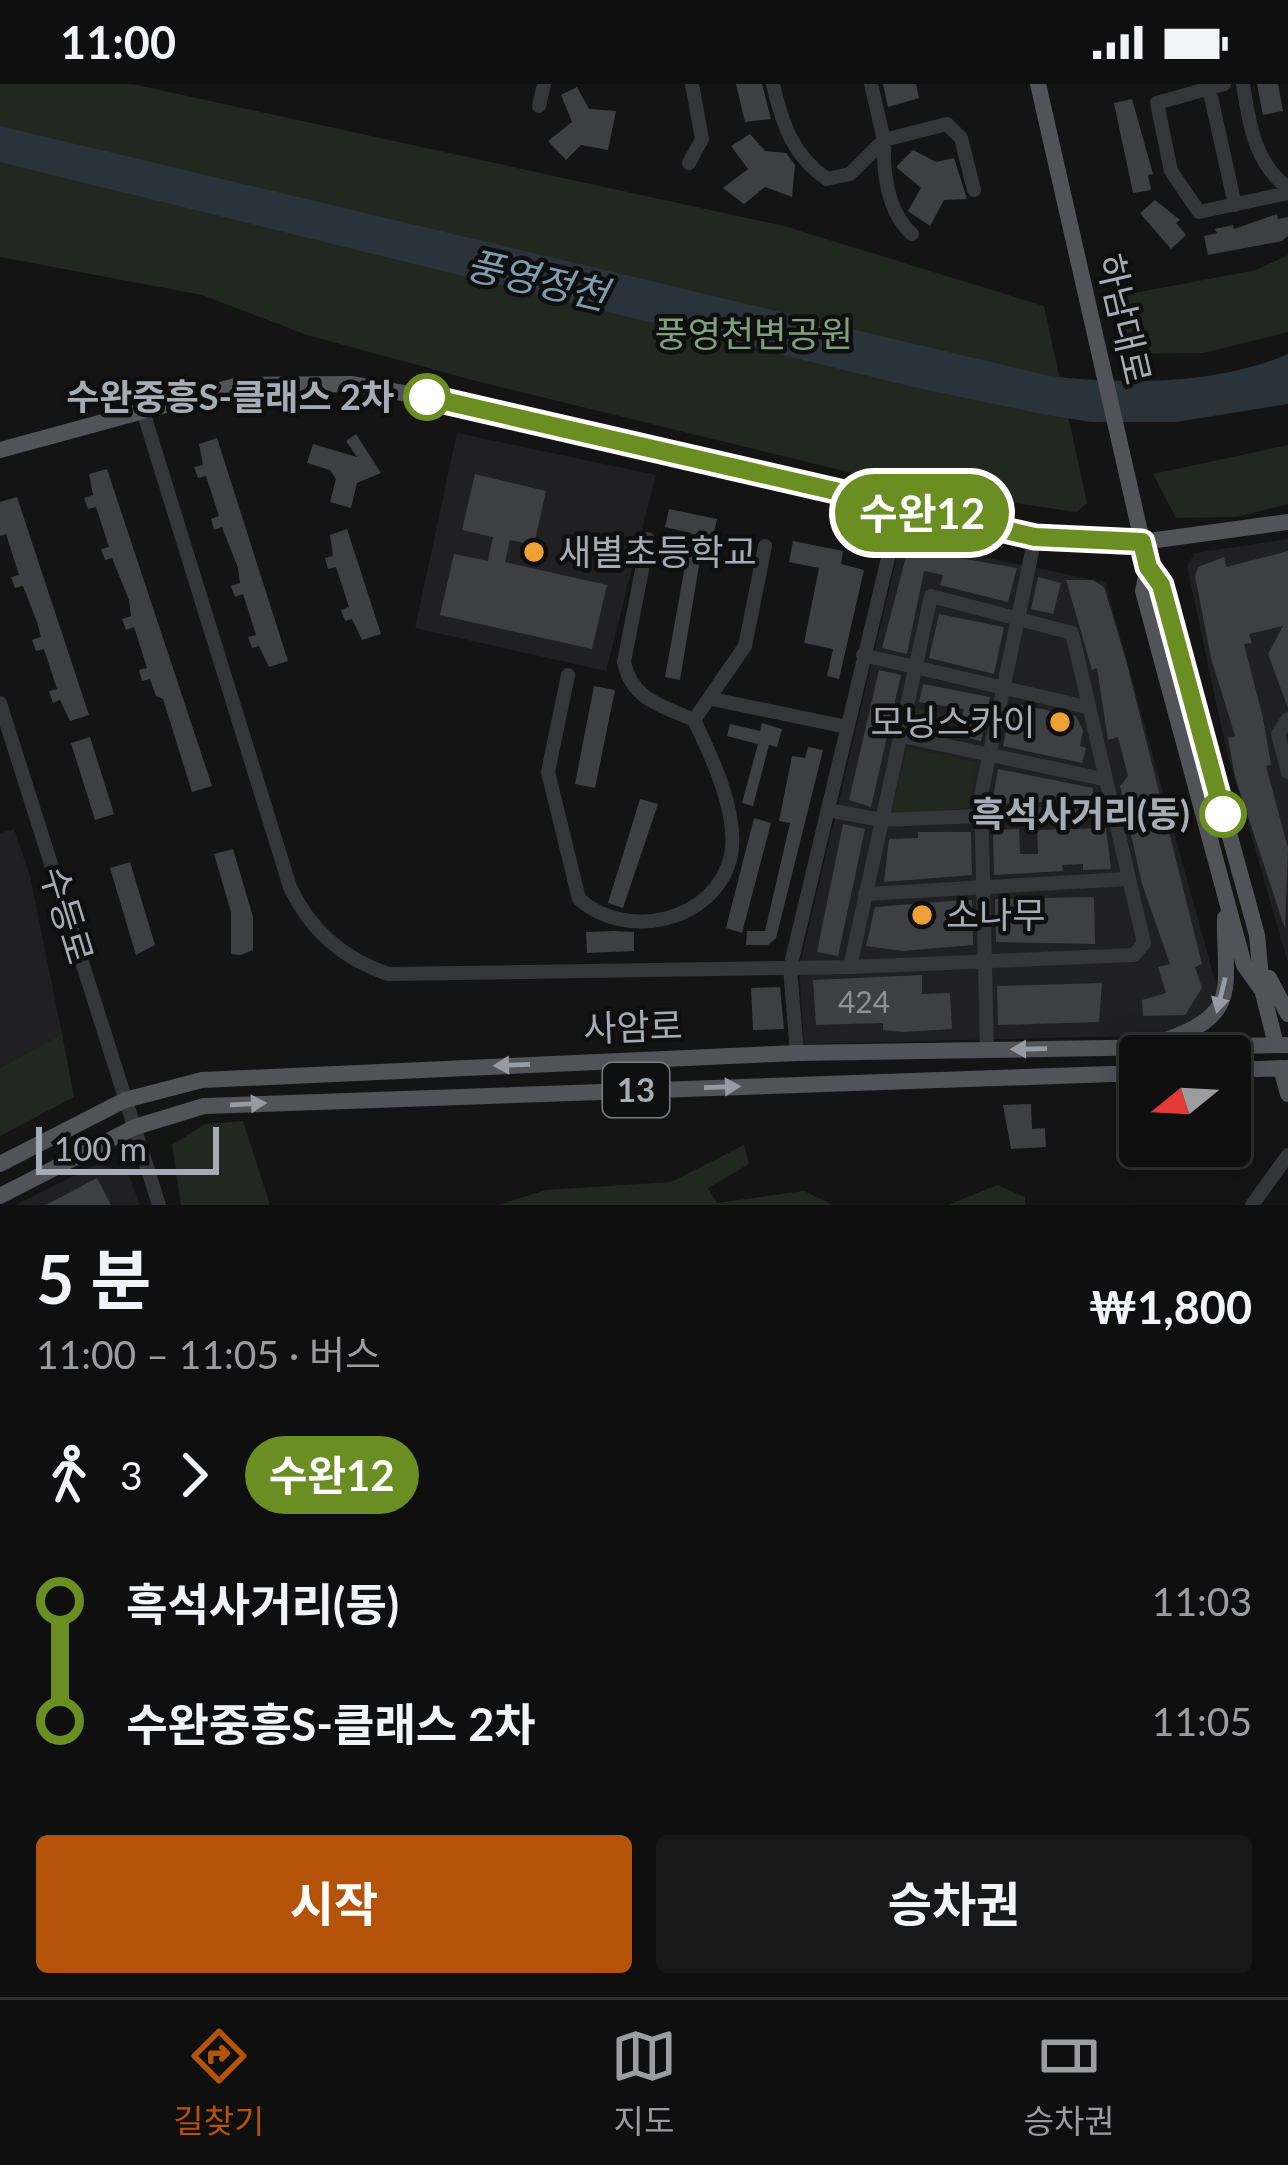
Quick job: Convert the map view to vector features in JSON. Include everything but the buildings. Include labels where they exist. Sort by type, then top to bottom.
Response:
[{"type":"main road","name":"하남대로","points":[[1038,84],[1148,567],[1161,585],[1262,955],[1262,989]]},
{"type":"main road","points":[[0,450],[142,408],[252,384],[351,385],[444,400],[1035,537],[1142,542],[1288,522]]},
{"type":"main road","name":"하남대로","points":[[1148,567],[1143,591],[1244,965],[1262,989],[1282,1045]]},
{"type":"main road","points":[[1181,1035],[1196,1030],[1224,1003],[1225,897]]},
{"type":"main road","points":[[1262,955],[1275,996],[1288,1014]]},
{"type":"main road","name":"사암로","points":[[1251,1045],[1282,1045]]},
{"type":"main road","name":"사암로","points":[[0,1164],[124,1100],[202,1080],[797,1053],[1119,1047]]},
{"type":"main road","name":"하남대로","points":[[1284,1068],[1288,1094]]},
{"type":"main road","points":[[1251,1069],[1284,1068]]},
{"type":"main road","name":"사암로","points":[[0,1196],[135,1127],[204,1106],[1119,1074]]},
{"type":"street","points":[[539,106],[544,84]]},
{"type":"street","points":[[689,163],[702,139],[692,84]]},
{"type":"street","points":[[773,84],[783,126],[805,164],[827,178],[850,174],[884,140],[947,124],[962,138],[974,190]]},
{"type":"street","points":[[872,84],[884,140],[884,167],[898,221],[912,234]]},
{"type":"street","points":[[1235,205],[1216,86],[1157,103],[1171,171],[1199,212],[1235,205],[1288,190],[1265,165],[1250,130],[1243,84]]},
{"type":"street","points":[[142,408],[290,887],[310,922],[337,948],[374,969],[415,976],[850,967],[1133,955],[1144,943],[1072,634],[931,596],[850,967]]},
{"type":"street","points":[[797,1053],[790,968],[900,508]]},
{"type":"street","points":[[987,1050],[981,816],[1001,687],[1035,537]]},
{"type":"street","points":[[568,674],[548,772],[551,802],[579,899],[624,922],[661,923],[702,897],[730,855],[730,824],[694,719],[635,692],[628,680],[624,662],[648,538]]},
{"type":"street","points":[[694,719],[745,646],[765,546]]},
{"type":"street","points":[[863,656],[1086,706]]},
{"type":"street","points":[[712,699],[847,727]]},
{"type":"street","name":"수등로","points":[[0,703],[159,1205]]},
{"type":"street","points":[[1288,719],[1278,734],[1288,772]]},
{"type":"street","points":[[902,736],[1103,779]]},
{"type":"street","points":[[828,810],[881,820],[1110,812]]},
{"type":"street","points":[[865,894],[1127,880]]},
{"type":"street","name":"하남대로","points":[[1282,1045],[1284,1068]]},
{"type":"street","points":[[1252,1205],[1288,1155]]},
{"type":"shaded area","name":"새별초등학교","points":[[457,433],[656,475],[606,671],[415,628]]},
{"type":"shaded area","points":[[1288,539],[1288,963],[1225,744],[1187,566],[1195,553]]},
{"type":"shaded area","points":[[901,540],[1105,582],[1217,988],[1204,1018],[1176,1035],[804,1044],[799,968]]},
{"type":"shaded area","points":[[14,829],[30,876],[62,1034],[0,1068],[0,833]]},
{"type":"shaded area","points":[[100,1163],[129,1176],[140,1205],[16,1205]]},
{"type":"green space","name":"풍영천변공원","points":[[0,84],[132,84],[784,226],[1044,306],[1087,503],[1077,512],[922,490],[480,382],[307,335],[202,295],[0,257]]},
{"type":"green space","points":[[1288,255],[1288,332],[1203,353],[1128,354],[1118,296],[1256,270]]},
{"type":"green space","points":[[1288,445],[1288,504],[1237,517],[1176,518],[1153,474]]},
{"type":"green space","points":[[916,709],[948,715],[944,736],[912,730]]},
{"type":"green space","points":[[907,748],[977,762],[968,808],[891,814]]},
{"type":"green space","points":[[62,1034],[74,1097],[0,1136],[0,1068]]},
{"type":"green space","points":[[243,1121],[270,1205],[181,1205],[172,1145],[205,1124]]},
{"type":"green space","points":[[744,1145],[749,1164],[708,1188],[717,1203],[804,1191],[833,1205],[497,1205],[546,1190],[671,1182]]},
{"type":"green space","points":[[997,1185],[1025,1197],[1025,1205],[948,1205]]},
{"type":"water","name":"풍영정천","points":[[0,126],[1050,376],[1170,380],[1231,372],[1288,354],[1288,404],[1176,422],[1091,422],[913,387],[0,162]]},
{"type":"bus line","name":"수완12","points":[[427,397],[1035,537],[1142,542],[1148,567],[1161,585],[1223,814]]},
{"type":"place","name":"수완중흥S-클래스 2차","points":[[427,397]]},
{"type":"place","name":"새별초등학교","points":[[534,552]]},
{"type":"place","name":"모닝스카이","points":[[1060,722]]},
{"type":"place","name":"흑석사거리(동)","points":[[1223,814]]},
{"type":"place","name":"소나무","points":[[922,915]]}]
